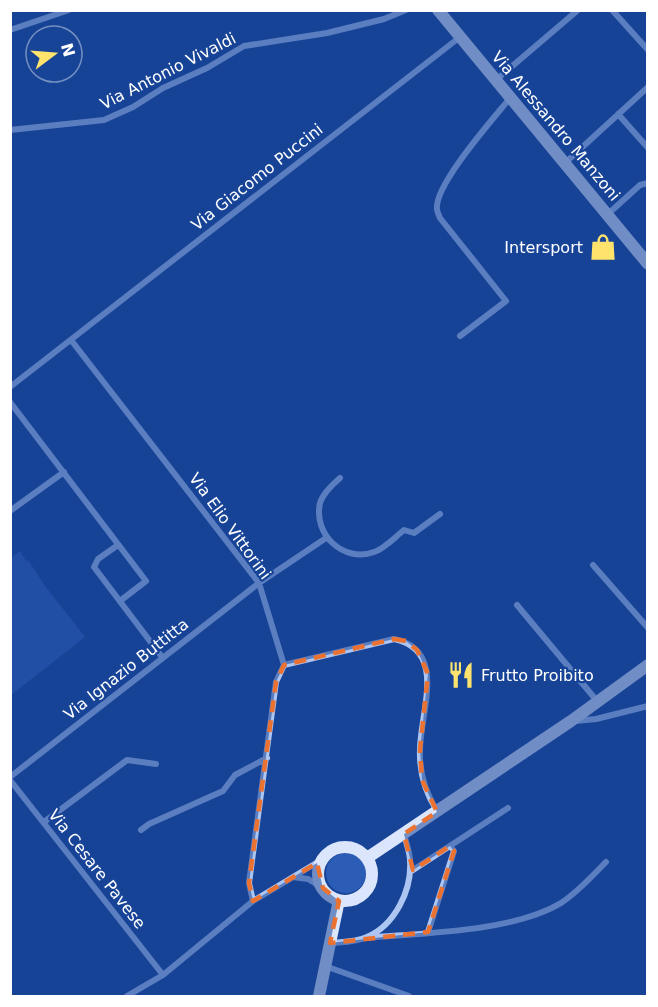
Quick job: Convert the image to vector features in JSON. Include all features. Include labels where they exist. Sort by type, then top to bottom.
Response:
[{"type":"street","points":[[10,30],[69,10]]},
{"type":"street","name":"Via Antonio Vivaldi","points":[[10,130],[104,120],[134,107],[163,88],[207,68],[244,46],[327,33],[384,19],[406,10]]},
{"type":"street","name":"Via Alessandro Manzoni","points":[[438,10],[648,264]]},
{"type":"street","points":[[496,80],[578,10]]},
{"type":"street","points":[[612,10],[648,50]]},
{"type":"street","name":"Via Giacomo Puccini","points":[[10,387],[460,37]]},
{"type":"street","points":[[565,163],[648,87]]},
{"type":"street","points":[[460,336],[506,301],[440,218],[437,209],[438,201],[448,177],[510,97]]},
{"type":"street","points":[[618,114],[648,148]]},
{"type":"street","points":[[608,214],[640,185],[648,183]]},
{"type":"street","name":"Via Elio Vittorini","points":[[71,340],[259,583],[284,665]]},
{"type":"street","points":[[10,402],[146,581],[120,601]]},
{"type":"street","points":[[10,511],[64,472]]},
{"type":"street","points":[[340,478],[328,489],[320,503],[320,520],[326,538],[346,553],[359,555],[376,552],[404,530],[414,533],[440,514]]},
{"type":"street","name":"Via Ignazio Buttitta","points":[[10,778],[259,583],[326,538]]},
{"type":"street","points":[[118,545],[98,559],[94,567],[162,657]]},
{"type":"street","points":[[593,565],[648,628]]},
{"type":"street","points":[[517,605],[598,702]]},
{"type":"street","points":[[253,901],[249,883],[276,682],[284,665],[394,639],[406,641],[417,650],[428,674],[420,750],[422,780],[437,812]]},
{"type":"street","points":[[367,858],[571,721],[648,665]]},
{"type":"street","points":[[571,721],[596,719],[648,706]]},
{"type":"street","points":[[141,830],[149,824],[223,791],[235,775],[267,758]]},
{"type":"street","points":[[44,822],[127,760],[156,764]]},
{"type":"street","name":"Via Cesare Pavese","points":[[10,778],[163,975]]},
{"type":"street","points":[[410,872],[508,808]]},
{"type":"street","points":[[366,938],[386,926],[409,882],[411,859],[404,834]]},
{"type":"street","points":[[428,932],[454,851],[450,846]]},
{"type":"street","points":[[127,996],[163,975],[253,901],[293,877],[323,859],[335,849],[353,848],[361,852],[367,858],[372,876],[365,892],[357,898],[348,900],[339,900],[308,879],[293,877]]},
{"type":"street","points":[[323,859],[319,874],[323,888]]},
{"type":"street","points":[[330,943],[491,926],[540,912],[561,903],[606,862]]},
{"type":"street","points":[[319,996],[339,900]]},
{"type":"street","points":[[325,966],[393,993],[407,996]]},
{"type":"highlighted area","points":[[394,639],[406,641],[417,650],[428,674],[420,750],[422,780],[437,812],[404,834],[413,870],[450,846],[454,851],[428,932],[330,943],[339,901],[323,888],[317,863],[253,901],[249,883],[276,682],[284,665]]},
{"type":"shaded area","points":[[20,551],[85,637],[11,695],[11,558]]},
{"type":"shaded area","points":[[346,853],[360,859],[366,873],[360,887],[346,893],[332,887],[326,873],[332,859]]},
{"type":"place","name":"Intersport","points":[[603,247]]},
{"type":"place","name":"Frutto Proibito","points":[[461,675]]}]
